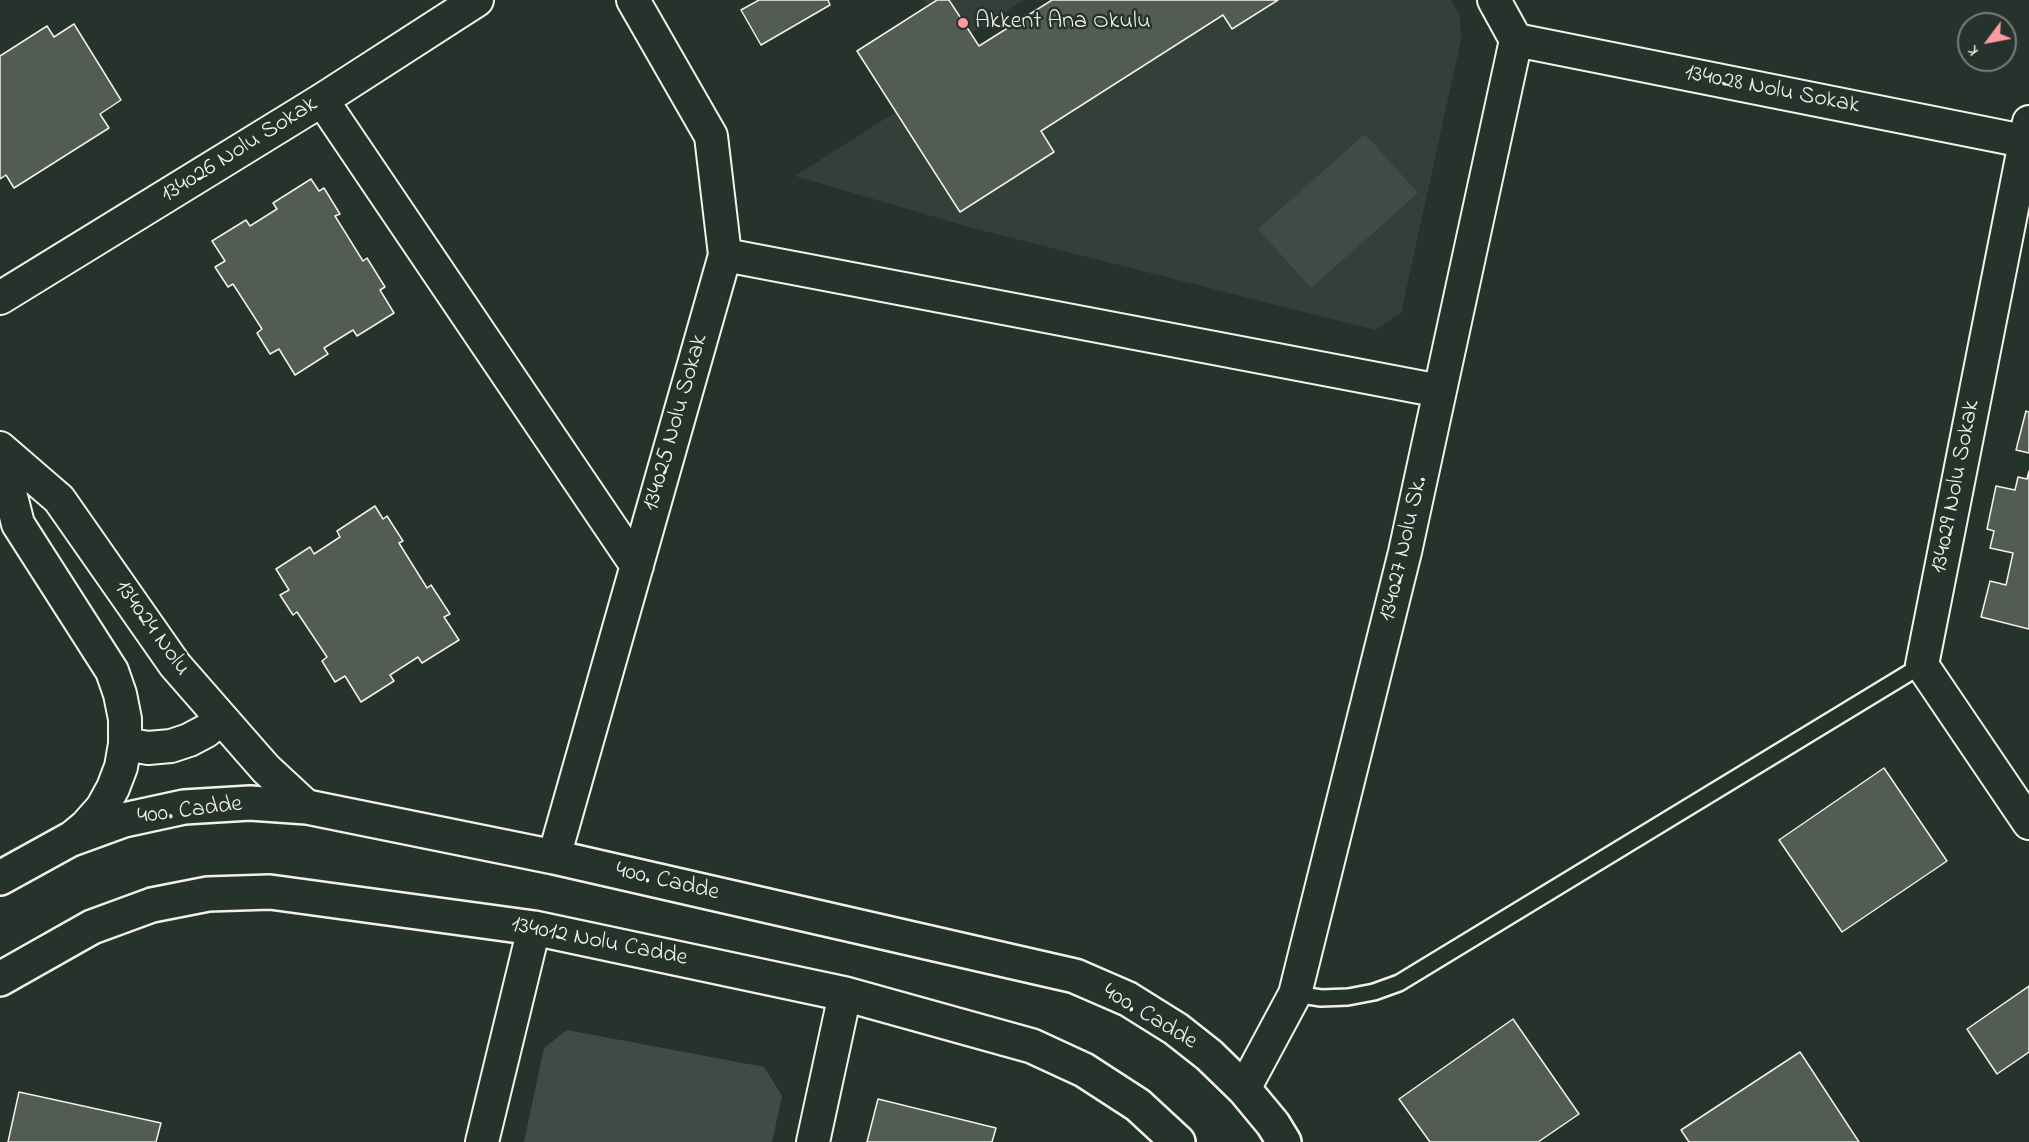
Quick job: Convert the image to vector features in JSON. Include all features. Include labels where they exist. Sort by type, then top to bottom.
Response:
[{"type":"main road","name":"400. Cadde","points":[[0,878],[69,840],[124,820],[184,807],[250,803],[307,807],[554,858],[1075,976],[1128,999],[1176,1029],[1209,1055],[1244,1089],[1273,1124],[1284,1142]]},
{"type":"main road","name":"134012 Nolu Cadde","points":[[0,979],[92,927],[152,905],[208,894],[270,892],[534,928],[845,994],[1032,1046],[1084,1070],[1138,1106],[1178,1142]]},
{"type":"street","name":"134026 Nolu Sokak","points":[[0,298],[322,100],[477,0]]},
{"type":"street","name":"134025 Nolu Sokak","points":[[554,858],[725,255],[711,136],[633,0]]},
{"type":"street","points":[[1494,0],[1516,40]]},
{"type":"street","name":"134028 Nolu Sokak","points":[[1516,40],[2028,135]]},
{"type":"street","name":"134027 Nolu Sk.","points":[[1244,1089],[1295,994],[1405,552],[1516,40]]},
{"type":"street","points":[[322,100],[637,566]]},
{"type":"street","name":"134029 Nolu Sokak","points":[[1922,665],[2028,135]]},
{"type":"street","points":[[725,255],[1440,392]]},
{"type":"street","name":"134024 Nolu","points":[[0,448],[59,499],[174,665],[266,769],[307,807]]},
{"type":"street","points":[[0,453],[18,524],[112,671],[125,719],[125,744],[121,767],[113,789],[102,808],[69,840]]},
{"type":"street","points":[[1922,665],[2029,823]]},
{"type":"street","points":[[125,744],[148,747],[171,746],[206,731],[221,719]]},
{"type":"street","points":[[482,1142],[534,928]]},
{"type":"street","points":[[813,1142],[845,994]]},
{"type":"lane","points":[[1295,994],[1321,998],[1348,997],[1374,992],[1399,982],[1922,665]]},
{"type":"shaded area","name":"Akkent Ana Okulu","points":[[923,0],[1024,0],[953,45]]},
{"type":"shaded area","points":[[1071,0],[1451,0],[1460,15],[1461,40],[1401,313],[1375,330],[969,227],[795,176]]},
{"type":"shaded area","points":[[1365,134],[1418,193],[1311,288],[1258,229]]},
{"type":"shaded area","points":[[567,1030],[764,1067],[782,1096],[772,1142],[524,1142],[544,1048]]},
{"type":"building","points":[[759,0],[828,0],[830,5],[761,45],[741,10]]},
{"type":"building","points":[[937,0],[949,0],[979,46],[1052,0],[1278,0],[1232,29],[1223,15],[1041,131],[1054,152],[960,212],[857,51]]},
{"type":"building","points":[[74,24],[121,100],[100,114],[109,128],[14,188],[6,175],[0,179],[0,56],[47,26],[54,37]]},
{"type":"building","points":[[311,179],[319,191],[324,188],[340,214],[335,216],[363,261],[367,258],[385,287],[380,290],[394,313],[357,336],[353,330],[324,348],[328,354],[295,375],[279,349],[270,354],[257,333],[262,329],[233,284],[228,287],[215,267],[225,261],[212,241],[246,220],[250,226],[277,209],[273,203]]},
{"type":"building","points":[[2026,411],[2029,412],[2029,453],[2016,450]]},
{"type":"building","points":[[2029,471],[2029,629],[1981,617],[1990,581],[2006,585],[2013,553],[1990,548],[1994,531],[1987,529],[1996,486],[2015,490],[2018,477],[2027,479]]},
{"type":"building","points":[[375,506],[383,519],[387,516],[403,541],[399,543],[427,588],[431,585],[450,614],[444,617],[459,640],[422,663],[418,657],[390,675],[394,681],[361,702],[345,676],[335,682],[322,661],[327,657],[297,612],[293,615],[280,595],[289,590],[276,569],[310,547],[314,554],[340,537],[337,531]]},
{"type":"building","points":[[1884,768],[1947,861],[1842,932],[1779,840]]},
{"type":"building","points":[[2029,986],[2029,1052],[1997,1074],[1967,1029]]},
{"type":"building","points":[[1513,1019],[1579,1114],[1538,1142],[1430,1142],[1399,1099]]},
{"type":"building","points":[[1800,1052],[1859,1142],[1689,1142],[1681,1130]]},
{"type":"building","points":[[19,1092],[161,1123],[156,1142],[8,1142]]},
{"type":"building","points":[[878,1099],[996,1128],[992,1142],[867,1142]]},
{"type":"place","name":"Akkent Ana Okulu","points":[[963,23]]}]
